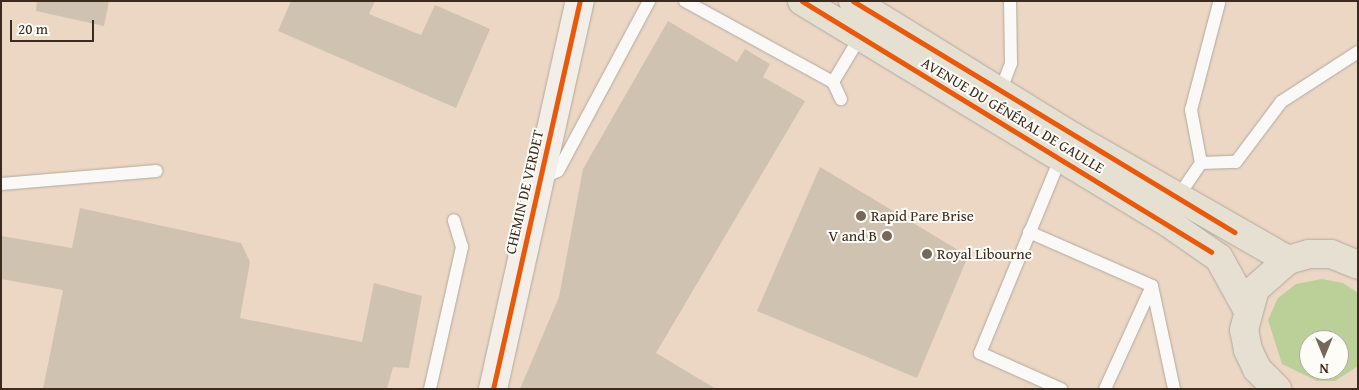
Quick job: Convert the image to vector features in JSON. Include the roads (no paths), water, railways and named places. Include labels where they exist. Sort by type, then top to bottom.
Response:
[{"type":"main road","name":"AVENUE DU GÉNÉRAL DE GAULLE","points":[[802,1],[1219,258],[1247,309]]},
{"type":"main road","name":"AVENUE DU GÉNÉRAL DE GAULLE","points":[[853,1],[1177,198],[1288,260],[1255,289],[1247,309],[1248,350],[1273,388]]},
{"type":"main road","points":[[1288,260],[1331,254],[1358,265]]},
{"type":"street","name":"CHEMIN DE VERDET","points":[[493,389],[580,1]]},
{"type":"lane","points":[[541,178],[558,171],[649,1]]},
{"type":"lane","points":[[684,1],[833,82],[841,99]]},
{"type":"lane","points":[[1000,92],[1011,63],[1010,1]]},
{"type":"lane","points":[[1177,198],[1201,163],[1191,110],[1219,3]]},
{"type":"lane","points":[[833,82],[860,37]]},
{"type":"lane","points":[[1201,163],[1236,162],[1281,102],[1358,52]]},
{"type":"lane","points":[[1060,159],[980,353],[1061,389]]},
{"type":"lane","points":[[1,184],[156,171]]},
{"type":"lane","points":[[430,389],[462,247],[454,220]]},
{"type":"lane","points":[[1029,232],[1152,286]]},
{"type":"lane","points":[[1105,389],[1152,286]]},
{"type":"lane","points":[[1152,286],[1174,389]]},
{"type":"place","name":"Rapid Pare Brise","points":[[861,216]]},
{"type":"place","name":"V and B","points":[[887,236]]},
{"type":"place","name":"Royal Libourne","points":[[927,254]]}]
